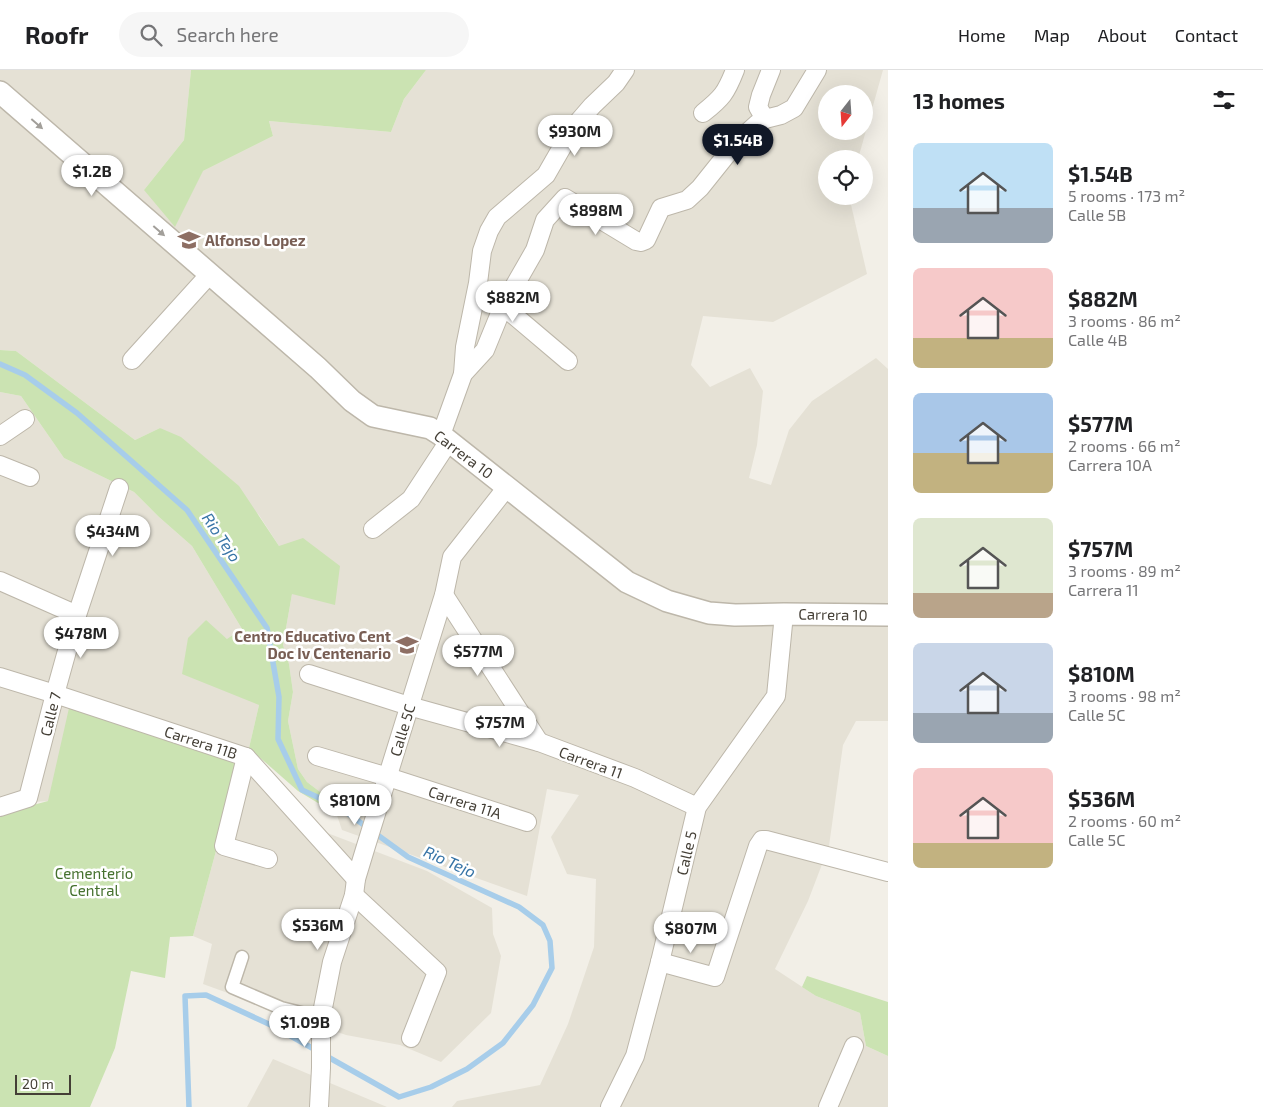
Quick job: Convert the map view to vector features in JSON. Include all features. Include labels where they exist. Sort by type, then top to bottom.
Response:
[{"type":"street","points":[[703,113],[721,98],[728,87],[734,70]]},
{"type":"street","points":[[765,119],[758,107],[771,70]]},
{"type":"street","points":[[463,374],[485,350],[503,306],[536,250],[545,220],[565,198],[636,240],[641,242],[646,240],[662,208],[686,200],[700,188],[736,143],[758,124],[765,119],[781,116],[794,108],[817,70]]},
{"type":"street","points":[[373,529],[412,499],[445,438],[463,374],[465,347],[478,283],[482,250],[496,217],[546,176],[573,128],[620,74]]},
{"type":"street","name":"Carrera 10","points":[[0,92],[318,368],[352,401],[373,416],[430,428],[507,486],[627,582],[667,601],[709,613],[735,615],[888,615]]},
{"type":"street","points":[[132,360],[209,275]]},
{"type":"street","points":[[503,306],[568,361]]},
{"type":"street","points":[[0,436],[25,419]]},
{"type":"street","points":[[0,465],[30,477]]},
{"type":"street","name":"Calle 5C","points":[[319,1107],[322,1068],[321,1023],[332,962],[408,706],[444,595],[452,557],[507,486]]},
{"type":"street","name":"Calle 7","points":[[0,807],[28,798],[77,615],[118,488]]},
{"type":"street","points":[[0,581],[77,615]]},
{"type":"street","points":[[444,595],[539,742]]},
{"type":"street","name":"Calle 5","points":[[610,1107],[635,1056],[697,808],[776,696],[784,614]]},
{"type":"street","name":"Carrera 11","points":[[309,674],[408,706],[539,742],[635,778],[697,808]]},
{"type":"street","name":"Carrera 11B","points":[[0,677],[246,757],[355,887],[436,972],[411,1038]]},
{"type":"street","name":"Carrera 11A","points":[[317,756],[527,822]]},
{"type":"street","points":[[246,757],[224,846],[268,859]]},
{"type":"street","points":[[660,962],[714,977],[758,846],[762,840],[888,872]]},
{"type":"street","points":[[242,957],[232,987],[321,1023]]},
{"type":"street","points":[[828,1107],[854,1046]]},
{"type":"shaded area","points":[[0,70],[191,70],[184,140],[144,190],[203,171],[273,136],[269,121],[391,132],[404,99],[426,70],[883,70],[873,106],[873,85],[818,85],[818,140],[863,140],[861,150],[818,150],[818,205],[851,205],[867,274],[773,322],[703,316],[691,365],[710,387],[750,368],[763,391],[757,445],[749,478],[771,485],[789,430],[812,401],[876,358],[888,369],[888,721],[856,721],[843,745],[829,846],[808,901],[775,969],[816,996],[860,1013],[866,1046],[888,1056],[888,1107],[452,1107],[457,1101],[540,1085],[568,1024],[594,947],[596,879],[567,874],[551,837],[579,795],[547,789],[527,896],[342,830],[332,801],[307,782],[298,769],[288,721],[293,692],[289,664],[283,645],[292,594],[279,546],[259,515],[160,428],[135,440],[16,351],[0,350]]},
{"type":"shaded area","points":[[0,392],[21,396],[64,458],[134,492],[192,546],[242,629],[228,640],[205,620],[259,705],[249,748],[240,761],[322,831],[427,871],[492,908],[493,934],[501,956],[491,1013],[441,1062],[400,1045],[346,1035],[203,984],[212,944],[193,936],[240,762],[48,801],[9,804],[0,807]]},
{"type":"shaded area","points":[[273,1059],[387,1107],[247,1107]]},
{"type":"green space","points":[[191,70],[426,70],[404,99],[391,132],[269,121],[273,136],[203,171],[175,227],[144,190],[184,140]]},
{"type":"green space","points":[[0,350],[16,351],[135,440],[160,428],[181,437],[239,486],[279,546],[303,538],[340,566],[335,605],[292,594],[283,645],[289,664],[293,692],[288,721],[298,769],[307,782],[332,801],[318,803],[298,791],[249,748],[259,705],[182,674],[188,638],[206,620],[227,639],[242,629],[192,546],[134,492],[64,458],[21,396],[0,392]]},
{"type":"green space","name":"Cementerio Central","points":[[69,708],[240,762],[193,936],[170,937],[165,978],[131,971],[115,1048],[90,1107],[0,1107],[0,814],[48,801]]},
{"type":"green space","points":[[807,976],[888,1002],[888,1056],[866,1046],[860,1013],[816,996],[802,987]]},
{"type":"waterway","name":"Rio Tejo","points":[[0,364],[25,375],[77,413],[187,510],[267,628],[279,697],[278,739],[302,790],[339,807],[408,857],[519,907],[543,925],[550,941],[552,968],[533,1005],[503,1043],[467,1069],[431,1087],[399,1097],[273,1026],[206,995],[185,996],[189,1107]]},
{"type":"place","name":"Alfonso Lopez","points":[[189,240]]},
{"type":"place","name":"Centro Educativo Cent Doc Iv Centenario","points":[[407,645]]}]
